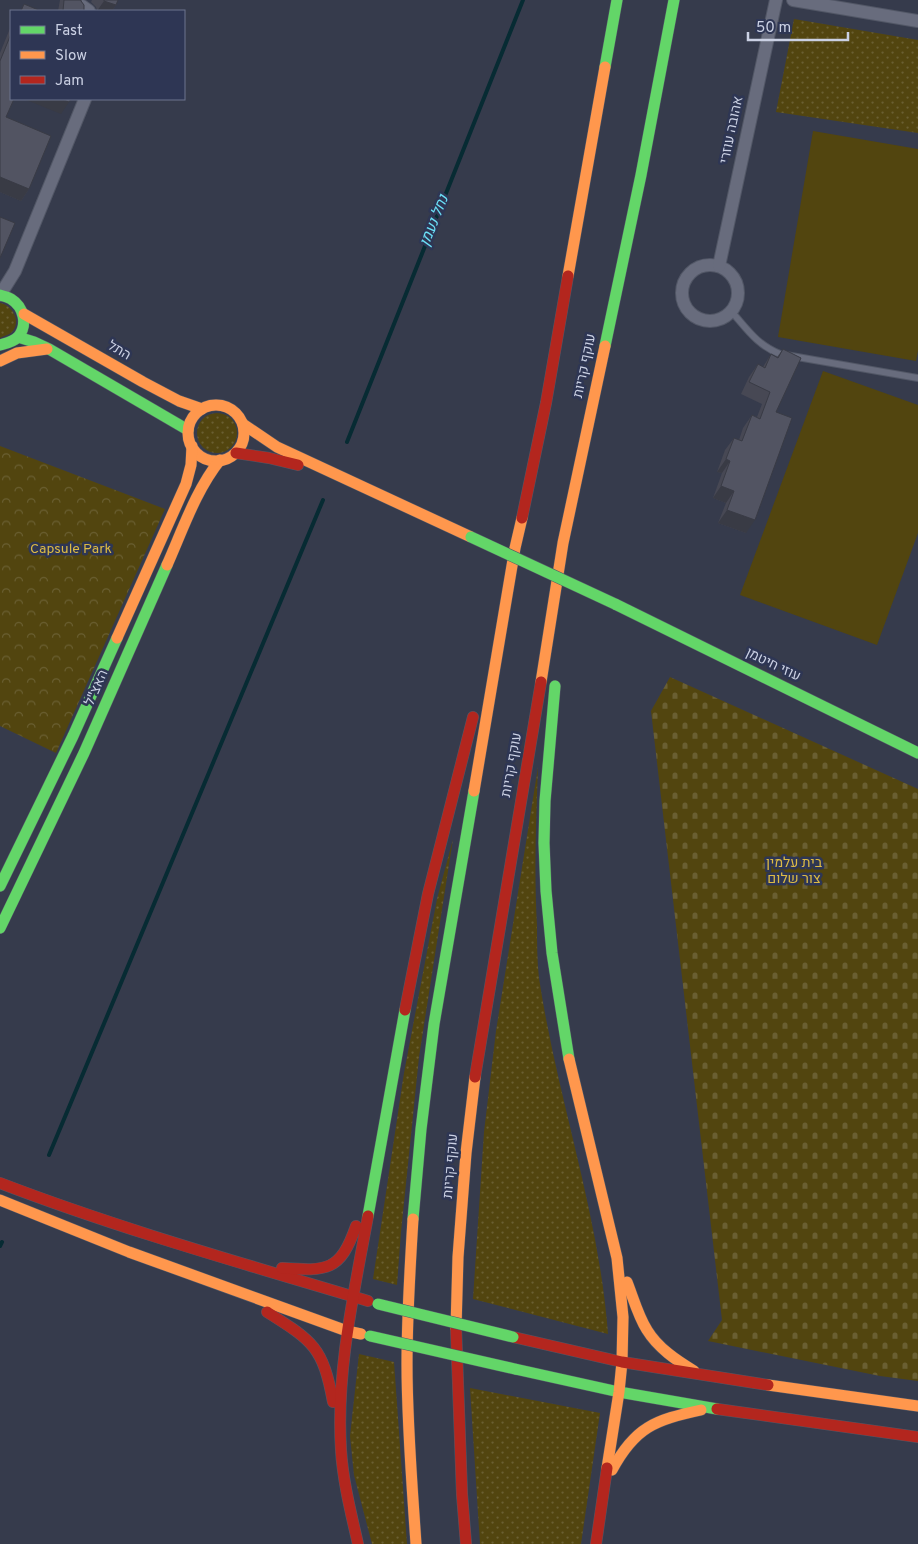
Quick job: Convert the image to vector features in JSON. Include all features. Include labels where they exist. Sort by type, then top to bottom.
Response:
[{"type":"main road","points":[[358,1544],[343,1468],[340,1424],[342,1368],[347,1330],[409,988],[428,894],[530,484],[546,404],[616,0]]},
{"type":"main road","name":"עוקף קריות","points":[[466,1544],[460,1456],[456,1345],[458,1257],[466,1153],[476,1070],[563,543],[641,175],[674,0]]},
{"type":"main road","points":[[0,295],[8,296],[15,301],[24,314],[22,330],[18,337],[1,347]]},
{"type":"main road","name":"התל","points":[[24,314],[143,382],[179,401],[202,409]]},
{"type":"main road","points":[[18,337],[49,349],[188,430]]},
{"type":"main road","points":[[0,361],[16,353],[49,349]]},
{"type":"main road","points":[[243,424],[244,437],[241,446],[236,453],[228,458],[220,460],[204,458],[197,453],[189,439],[188,430],[190,422],[202,409],[210,405],[228,407],[236,412],[243,424],[276,447],[351,482]]},
{"type":"main road","name":"האצ\"ל","points":[[0,886],[69,744],[186,484],[191,465],[192,446]]},
{"type":"main road","points":[[236,453],[293,464],[351,482]]},
{"type":"main road","name":"האצ\"ל","points":[[0,928],[84,753],[200,490],[220,460]]},
{"type":"main road","name":"עוזי חיטמן","points":[[351,482],[615,604],[918,753]]},
{"type":"main road","points":[[559,640],[575,486]]},
{"type":"main road","points":[[416,1544],[410,1465],[408,1306],[424,1094],[434,1024],[515,548]]},
{"type":"main road","points":[[555,679],[547,763],[544,834],[546,891],[552,953],[568,1055],[617,1258],[623,1317],[619,1392],[596,1544]]},
{"type":"main road","points":[[220,1257],[281,1268],[304,1269],[321,1268],[337,1262],[346,1252],[378,1161]]},
{"type":"main road","points":[[0,1182],[75,1211],[220,1257],[378,1304],[513,1337],[622,1362],[918,1406]]},
{"type":"main road","points":[[0,1200],[108,1243],[230,1288],[347,1330],[370,1336],[619,1392],[713,1408],[918,1437]]},
{"type":"main road","points":[[617,1258],[646,1329],[657,1344],[690,1369],[709,1376]]},
{"type":"main road","points":[[230,1288],[293,1328],[311,1342],[322,1359],[327,1373],[342,1456]]},
{"type":"main road","points":[[604,1487],[617,1460],[629,1442],[648,1426],[671,1416],[713,1408]]},
{"type":"street","name":"אהובה עוזרי","points":[[719,266],[776,0]]},
{"type":"street","points":[[794,0],[918,21]]},
{"type":"street","points":[[0,295],[15,271],[85,100]]},
{"type":"street","points":[[710,264],[727,270],[734,277],[738,285],[738,294],[736,304],[731,312],[715,320],[706,320],[690,312],[682,295],[683,286],[693,271],[701,266],[710,264]]},
{"type":"street","points":[[15,271],[15,301]]},
{"type":"lane","points":[[731,312],[763,346],[780,354],[918,378]]},
{"type":"green space","points":[[794,19],[918,40],[918,133],[776,112]]},
{"type":"green space","points":[[813,131],[918,149],[918,351],[916,361],[778,337]]},
{"type":"green space","points":[[0,303],[12,310],[16,323],[12,332],[0,338]]},
{"type":"green space","points":[[823,371],[918,405],[918,533],[877,645],[740,595]]},
{"type":"green space","points":[[221,413],[228,416],[234,422],[237,433],[236,441],[228,450],[221,453],[213,453],[206,450],[198,441],[197,429],[200,422],[209,414]]},
{"type":"green space","name":"Capsule Park","points":[[0,446],[165,509],[56,753],[0,726]]},
{"type":"green space","name":"בית עלמין צור שלום","points":[[670,677],[918,789],[918,1381],[880,1376],[708,1341],[722,1320],[651,711]]},
{"type":"green space","points":[[538,767],[535,866],[539,978],[556,1067],[596,1244],[608,1334],[473,1299],[484,1132],[496,1031]]},
{"type":"green space","points":[[453,839],[419,1057],[397,1285],[373,1279],[404,1073],[437,899]]},
{"type":"green space","points":[[359,1354],[394,1362],[407,1544],[372,1544],[354,1475],[350,1436]]},
{"type":"green space","points":[[470,1388],[600,1413],[581,1544],[480,1544]]},
{"type":"building","points":[[64,0],[81,0],[84,5],[84,10],[63,10]]},
{"type":"building","points":[[104,0],[118,0],[116,5]]},
{"type":"building","points":[[24,4],[39,10],[21,10]]},
{"type":"building","points":[[10,36],[10,100],[14,100],[6,117],[51,136],[29,189],[0,177],[0,61]]},
{"type":"building","points":[[0,217],[15,223],[0,258]]},
{"type":"building","points":[[783,349],[801,358],[776,412],[792,418],[755,520],[727,510],[734,491],[721,486],[730,461],[726,459],[734,438],[742,441],[752,415],[760,419],[770,392],[749,382],[758,364],[765,368],[771,354],[778,358]]},
{"type":"waterway","name":"נחל נעמן","points":[[347,442],[523,0]]},
{"type":"waterway","points":[[49,1155],[323,500]]},
{"type":"waterway","points":[[0,1246],[2,1242]]},
{"type":"traffic: fast","points":[[605,67],[617,0]]},
{"type":"traffic: fast","points":[[605,346],[641,175],[674,0]]},
{"type":"traffic: fast","points":[[0,295],[15,302],[22,311],[24,322],[18,337],[0,345]]},
{"type":"traffic: fast","points":[[18,337],[49,349],[188,430]]},
{"type":"traffic: fast","points":[[471,537],[615,604]]},
{"type":"traffic: fast","points":[[0,928],[84,753],[167,565]]},
{"type":"traffic: fast","points":[[615,604],[918,753]]},
{"type":"traffic: fast","points":[[0,886],[73,736],[117,638]]},
{"type":"traffic: fast","points":[[555,686],[545,801],[544,843],[552,953],[569,1059]]},
{"type":"traffic: fast","points":[[413,1219],[421,1129],[434,1024],[474,791]]},
{"type":"traffic: fast","points":[[368,1216],[405,1010]]},
{"type":"traffic: fast","points":[[378,1304],[513,1337]]},
{"type":"traffic: fast","points":[[370,1336],[515,1369]]},
{"type":"traffic: fast","points":[[515,1369],[619,1392],[717,1409]]},
{"type":"traffic: slow","points":[[568,276],[605,67]]},
{"type":"traffic: slow","points":[[24,314],[143,382],[179,401],[202,409]]},
{"type":"traffic: slow","points":[[541,682],[563,543],[605,346]]},
{"type":"traffic: slow","points":[[0,361],[17,353],[47,349]]},
{"type":"traffic: slow","points":[[216,405],[227,407],[236,413],[242,422],[244,433],[242,444],[236,453],[227,459],[216,461],[205,459],[196,453],[190,444],[188,433],[190,422],[196,413],[205,407],[216,405]]},
{"type":"traffic: slow","points":[[243,424],[277,447],[471,537]]},
{"type":"traffic: slow","points":[[117,638],[186,484],[191,465],[192,446]]},
{"type":"traffic: slow","points":[[167,565],[197,497],[220,460]]},
{"type":"traffic: slow","points":[[474,791],[515,548],[522,518]]},
{"type":"traffic: slow","points":[[569,1059],[617,1258],[623,1317],[619,1392],[607,1468]]},
{"type":"traffic: slow","points":[[456,1328],[458,1257],[466,1153],[475,1077]]},
{"type":"traffic: slow","points":[[0,1200],[129,1252],[347,1331],[361,1334]]},
{"type":"traffic: slow","points":[[413,1219],[407,1364],[416,1544]]},
{"type":"traffic: slow","points":[[627,1282],[641,1319],[651,1336],[668,1353],[694,1371]]},
{"type":"traffic: slow","points":[[768,1385],[918,1406]]},
{"type":"traffic: slow","points":[[612,1470],[629,1444],[648,1428],[659,1422],[701,1410]]},
{"type":"traffic: jam","points":[[522,518],[546,403],[568,276]]},
{"type":"traffic: jam","points":[[236,453],[298,465]]},
{"type":"traffic: jam","points":[[475,1077],[541,682]]},
{"type":"traffic: jam","points":[[405,1010],[428,894],[473,717]]},
{"type":"traffic: jam","points":[[0,1183],[137,1231],[368,1301]]},
{"type":"traffic: jam","points":[[358,1544],[344,1474],[340,1420],[347,1332],[368,1216]]},
{"type":"traffic: jam","points":[[282,1268],[310,1269],[330,1265],[344,1252],[356,1226]]},
{"type":"traffic: jam","points":[[267,1312],[314,1347],[325,1369],[333,1402]]},
{"type":"traffic: jam","points":[[456,1328],[462,1494],[466,1544]]},
{"type":"traffic: jam","points":[[513,1337],[622,1362],[768,1385]]},
{"type":"traffic: jam","points":[[717,1409],[918,1437]]},
{"type":"traffic: jam","points":[[596,1544],[607,1468]]}]
